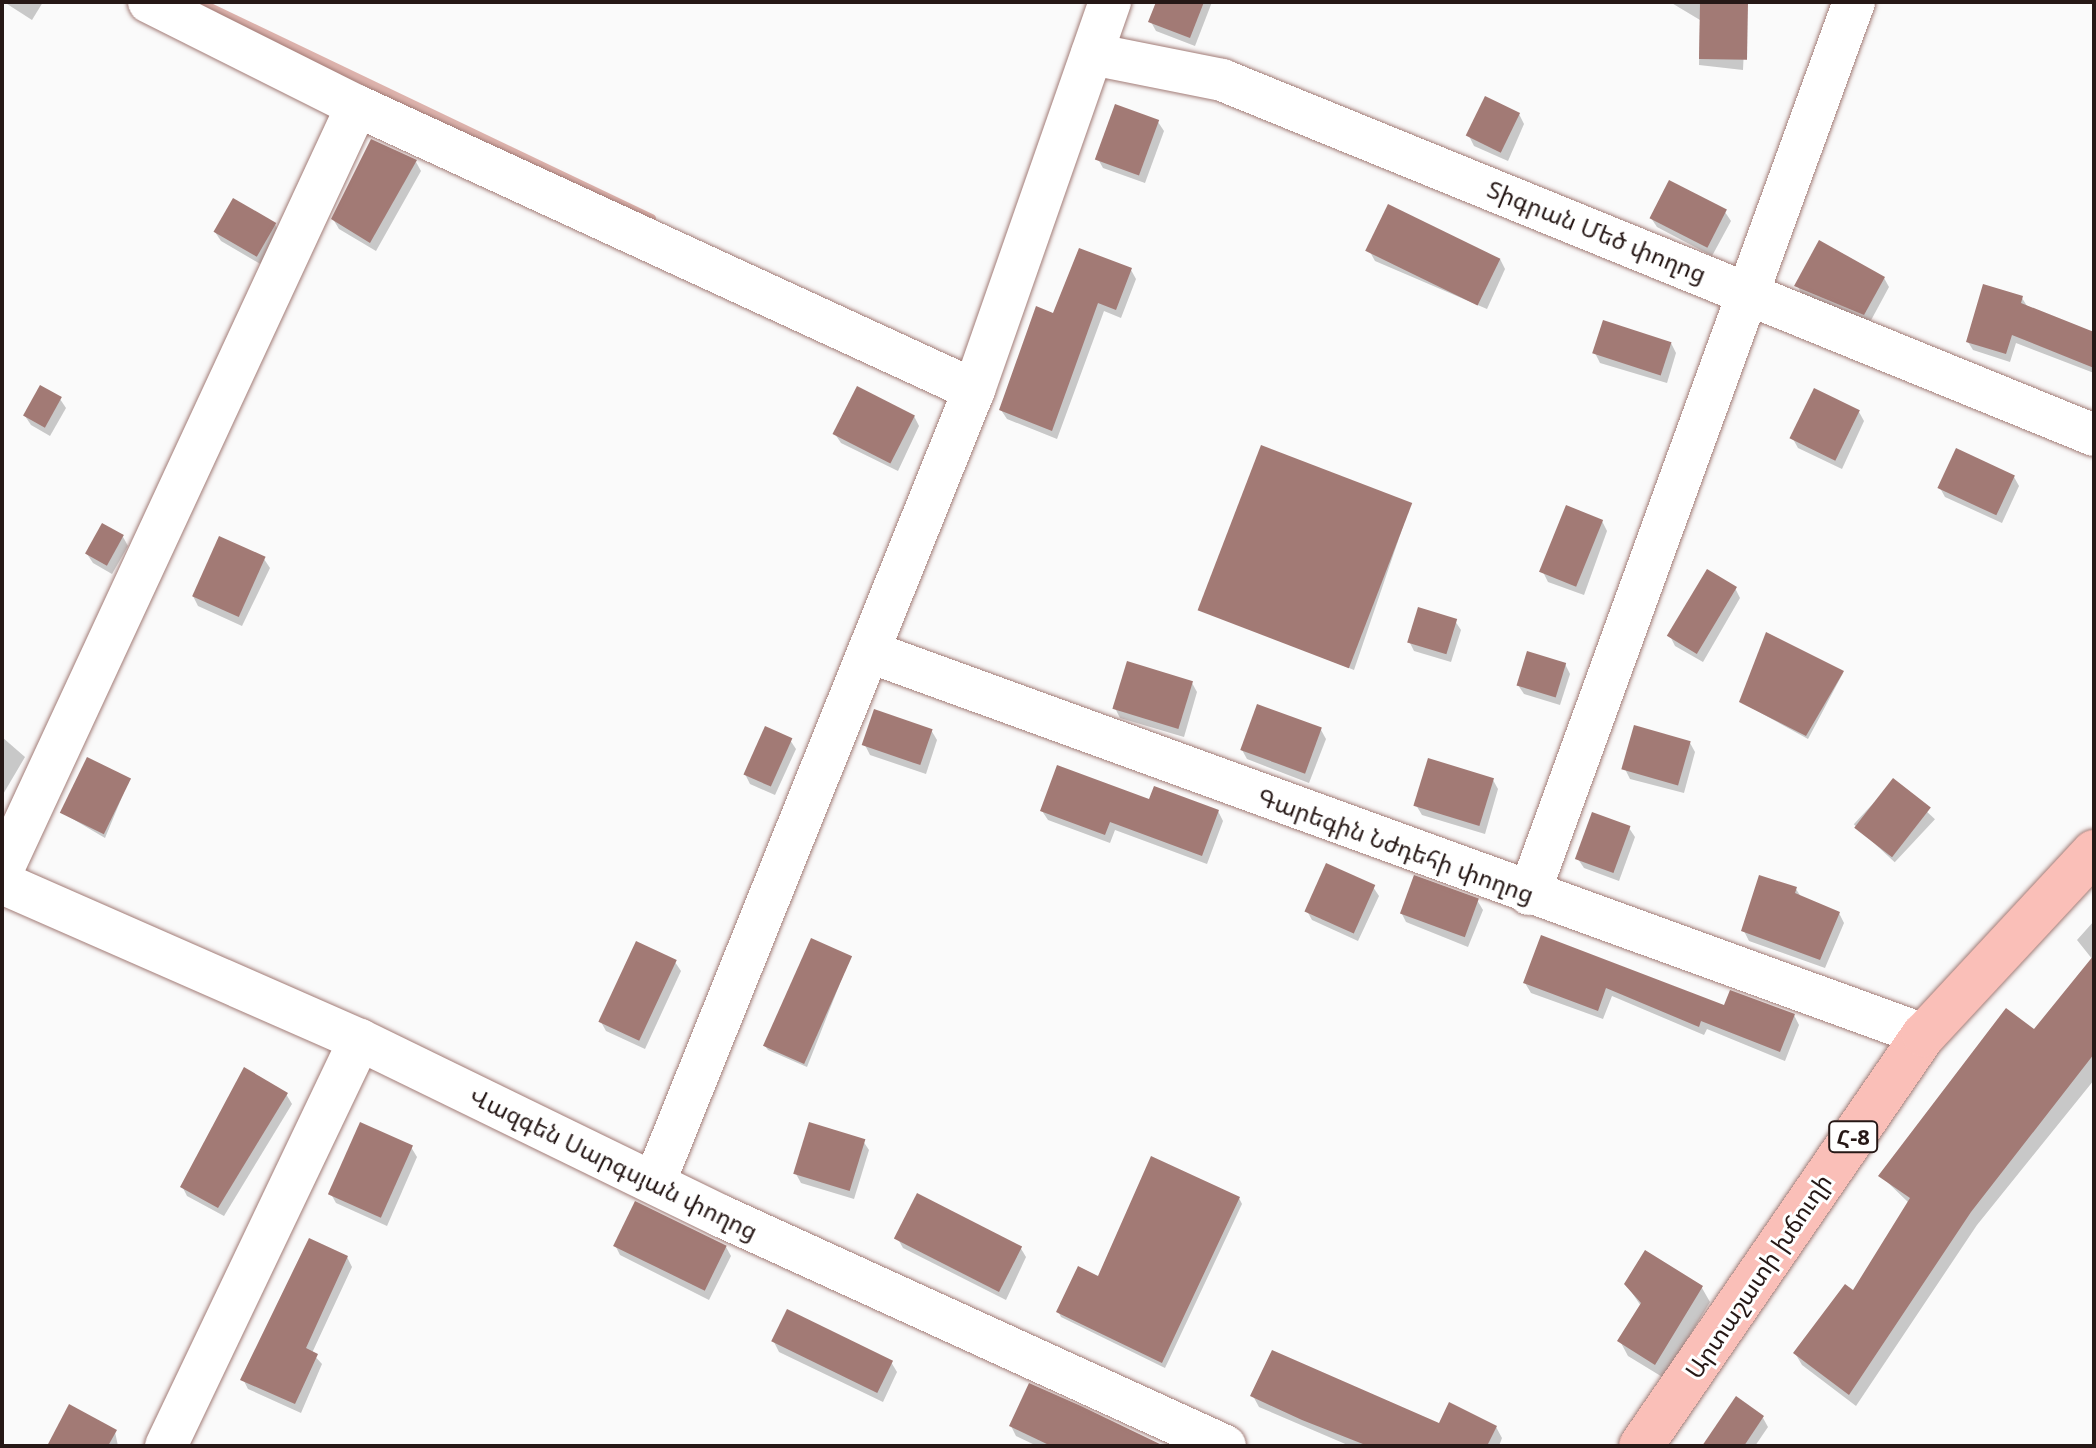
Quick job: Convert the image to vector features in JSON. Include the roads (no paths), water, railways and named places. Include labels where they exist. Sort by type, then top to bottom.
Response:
[{"type":"main road","name":"Արտաշատի խճուղի","points":[[1641,1446],[1924,1035],[2094,852]]},
{"type":"street","points":[[149,2],[357,106],[974,390]]},
{"type":"street","points":[[655,1181],[974,390],[1110,2]]},
{"type":"street","points":[[1529,894],[1854,2]]},
{"type":"street","name":"Տիգրան Մեծ փողոց","points":[[1092,54],[1222,80],[2094,435]]},
{"type":"street","points":[[2,871],[357,106]]},
{"type":"street","name":"Գարեգին Նժդեհի փողոց","points":[[870,652],[1924,1035]]},
{"type":"street","name":"Վազգեն Սարգսյան փողոց","points":[[2,883],[360,1040],[1225,1446]]},
{"type":"street","points":[[166,1446],[360,1040]]},
{"type":"waterway","points":[[199,2],[651,218]]}]
